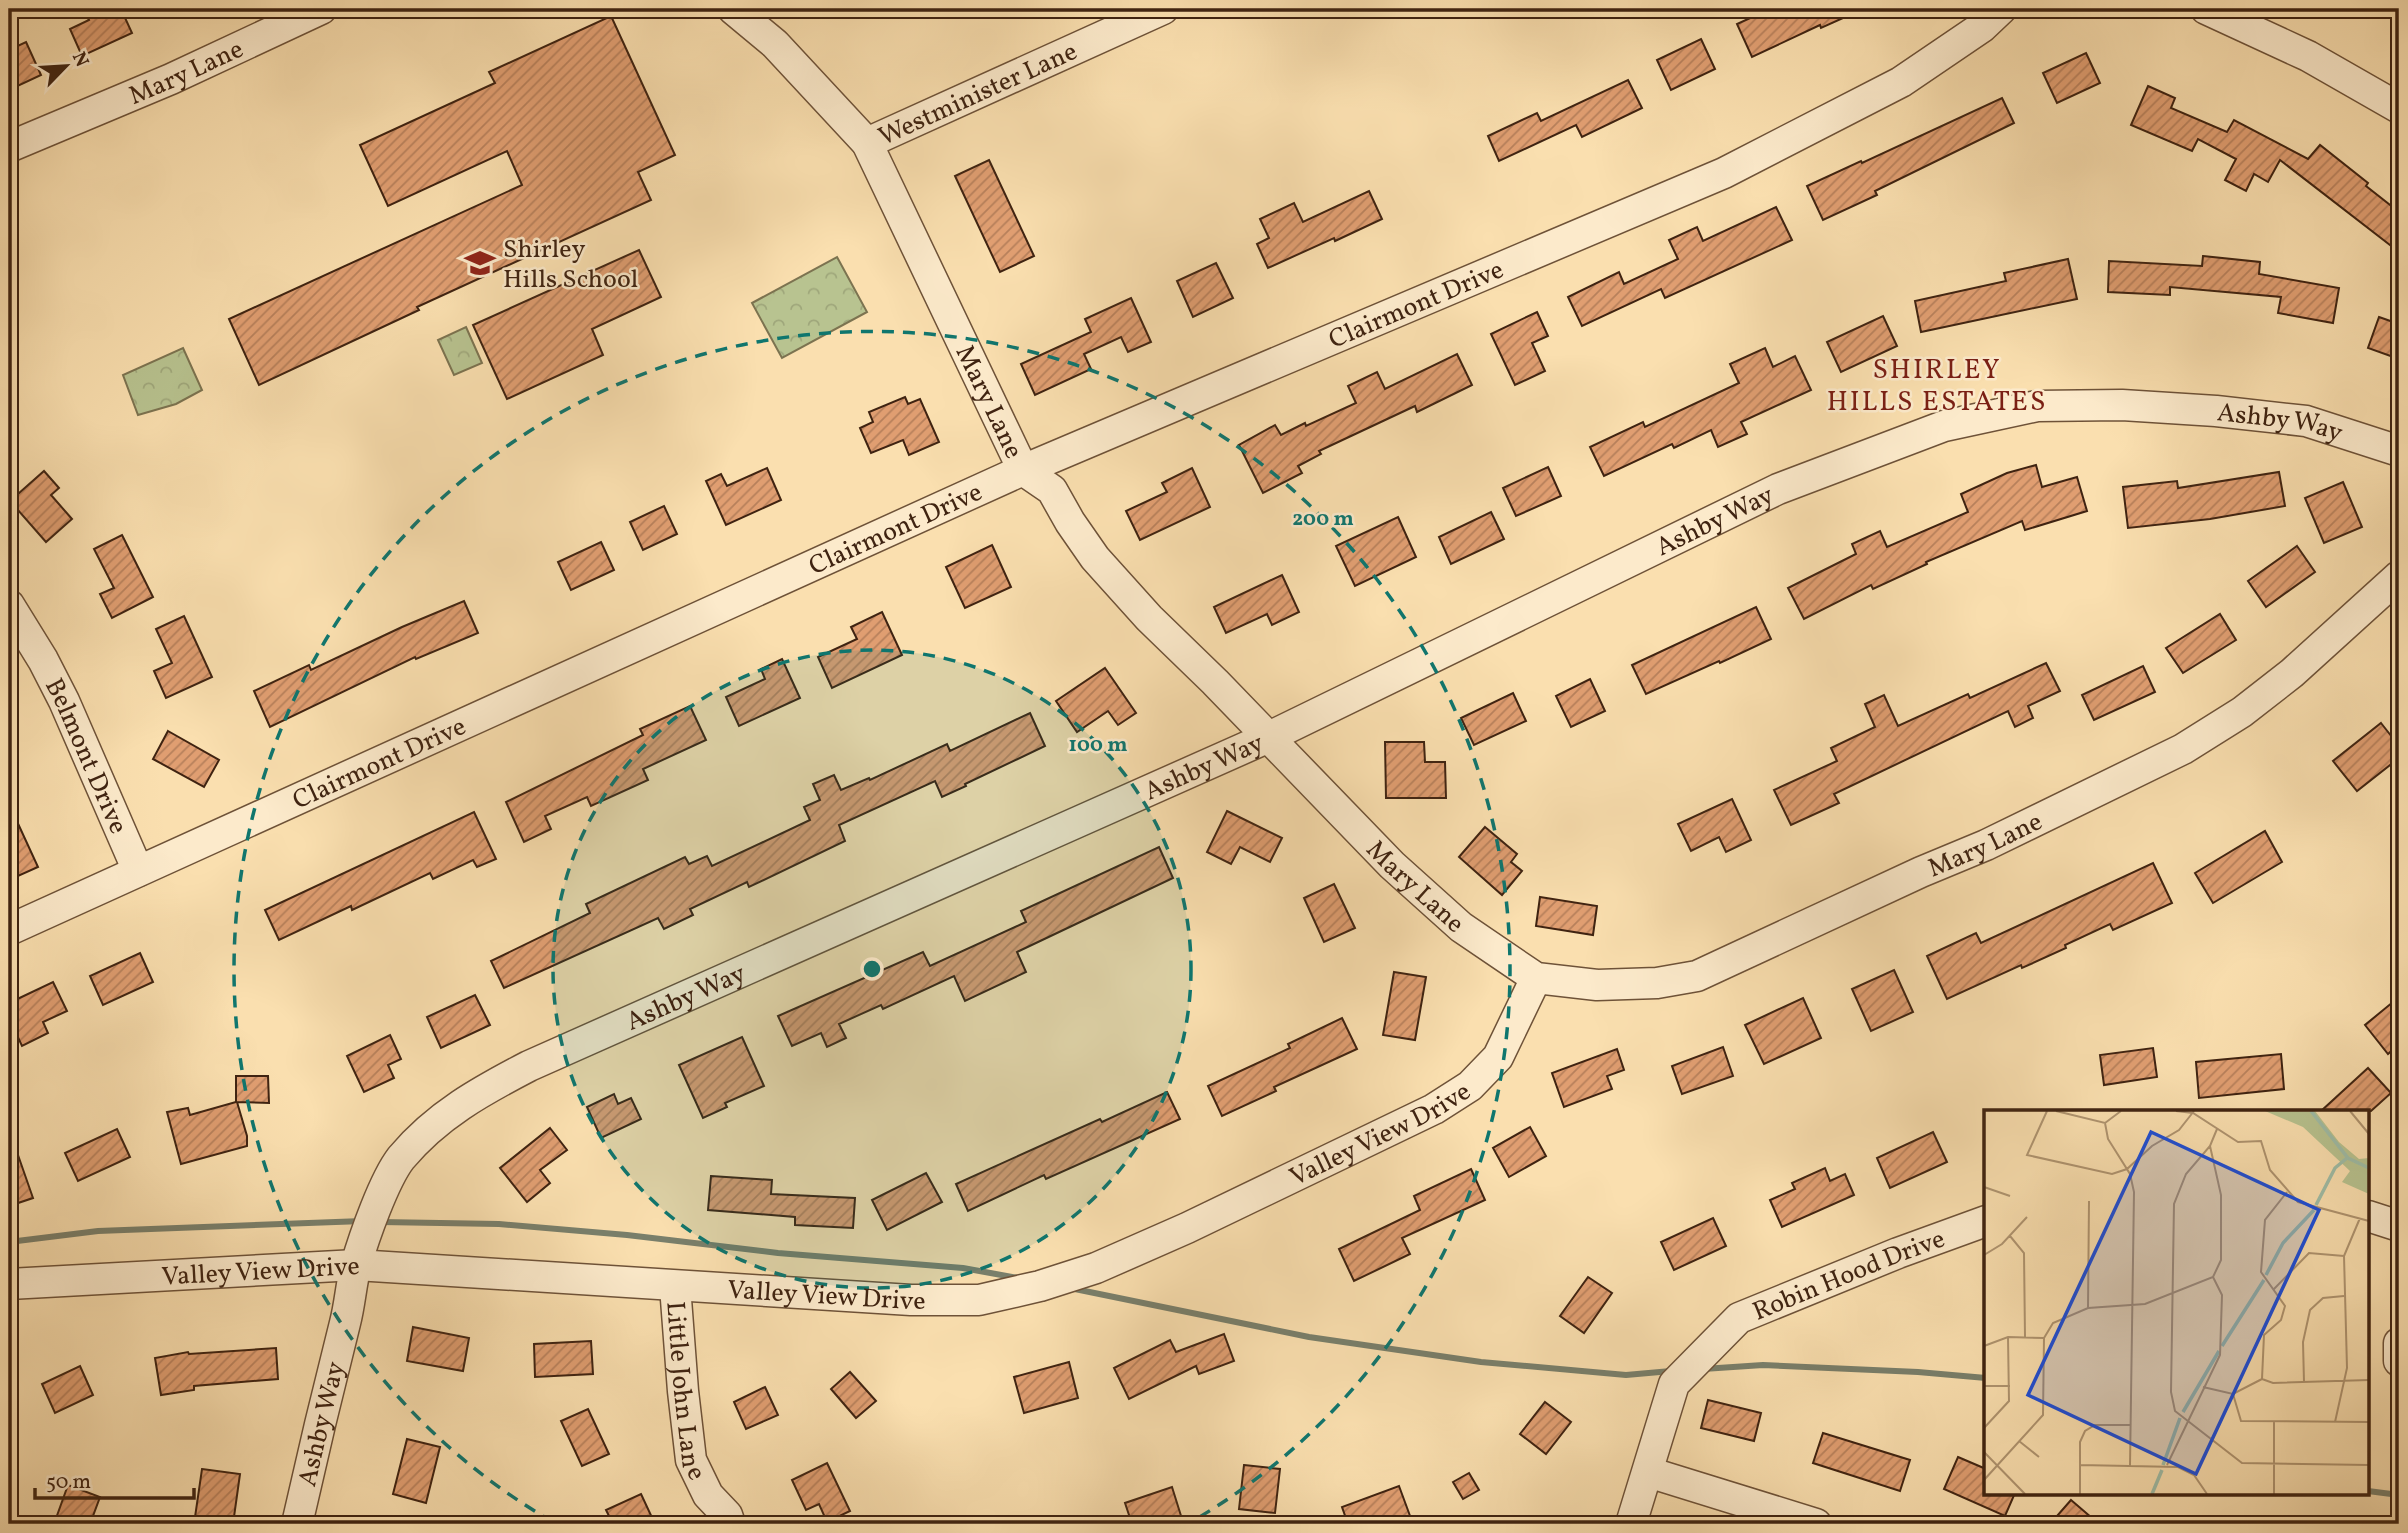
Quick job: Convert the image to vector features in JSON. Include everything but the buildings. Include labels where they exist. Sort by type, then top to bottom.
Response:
[{"type":"street","name":"Mary Lane","points":[[9,147],[171,79],[321,9]]},
{"type":"street","name":"Mary Lane","points":[[733,9],[775,44],[867,143],[1023,470],[1052,490],[1094,558],[1149,618],[1392,865],[1461,927],[1536,978],[1597,985],[1657,983],[1697,976],[1921,872],[1986,845],[2183,749],[2242,712],[2319,649],[2399,576]]},
{"type":"street","name":"Westminister Lane","points":[[867,143],[1163,9]]},
{"type":"street","name":"Clairmont Drive","points":[[9,930],[1023,470],[1724,173],[1901,82],[1982,27],[2001,9]]},
{"type":"street","points":[[2206,9],[2308,56],[2399,108]]},
{"type":"street","name":"Ashby Way","points":[[297,1524],[346,1319],[356,1265],[384,1188],[400,1160],[433,1126],[474,1094],[529,1066],[817,936],[1269,737],[1778,489],[1944,426],[2037,406],[2135,406],[2306,421],[2399,451]]},
{"type":"street","name":"Belmont Drive","points":[[9,605],[43,660],[64,701],[138,871]]},
{"type":"street","name":"Valley View Drive","points":[[9,1284],[356,1265],[911,1300],[979,1300],[1040,1286],[1096,1268],[1187,1228],[1434,1109],[1470,1086],[1498,1058],[1536,978]]},
{"type":"street","points":[[2370,1217],[2399,1226]]},
{"type":"street","name":"Robin Hood Drive","points":[[1631,1524],[1674,1384],[1739,1318],[1898,1253],[1984,1222]]},
{"type":"street","name":"Little John Lane","points":[[675,1286],[691,1460],[708,1495],[727,1515],[730,1524]]},
{"type":"street","points":[[2399,1343],[2399,1361]]},
{"type":"street","points":[[1648,1472],[1816,1524]]},
{"type":"green space","points":[[837,257],[867,312],[782,358],[752,303]]},
{"type":"green space","points":[[466,327],[482,363],[454,375],[438,340]]},
{"type":"green space","points":[[183,348],[202,390],[176,404],[138,415],[123,375]]},
{"type":"waterway","points":[[9,1242],[98,1231],[363,1221]]},
{"type":"waterway","points":[[381,1222],[499,1224],[627,1235],[778,1253],[963,1268],[1018,1278]]},
{"type":"waterway","points":[[1070,1288],[1309,1337],[1481,1362],[1626,1375],[1671,1371]]},
{"type":"waterway","points":[[1703,1369],[1763,1365],[1984,1378]]},
{"type":"waterway","points":[[2370,1491],[2399,1495]]},
{"type":"place","name":"Shirley Hills School","points":[[480,263]]},
{"type":"district","name":"SHIRLEY HILLS ESTATES","points":[[1937,384]]}]
